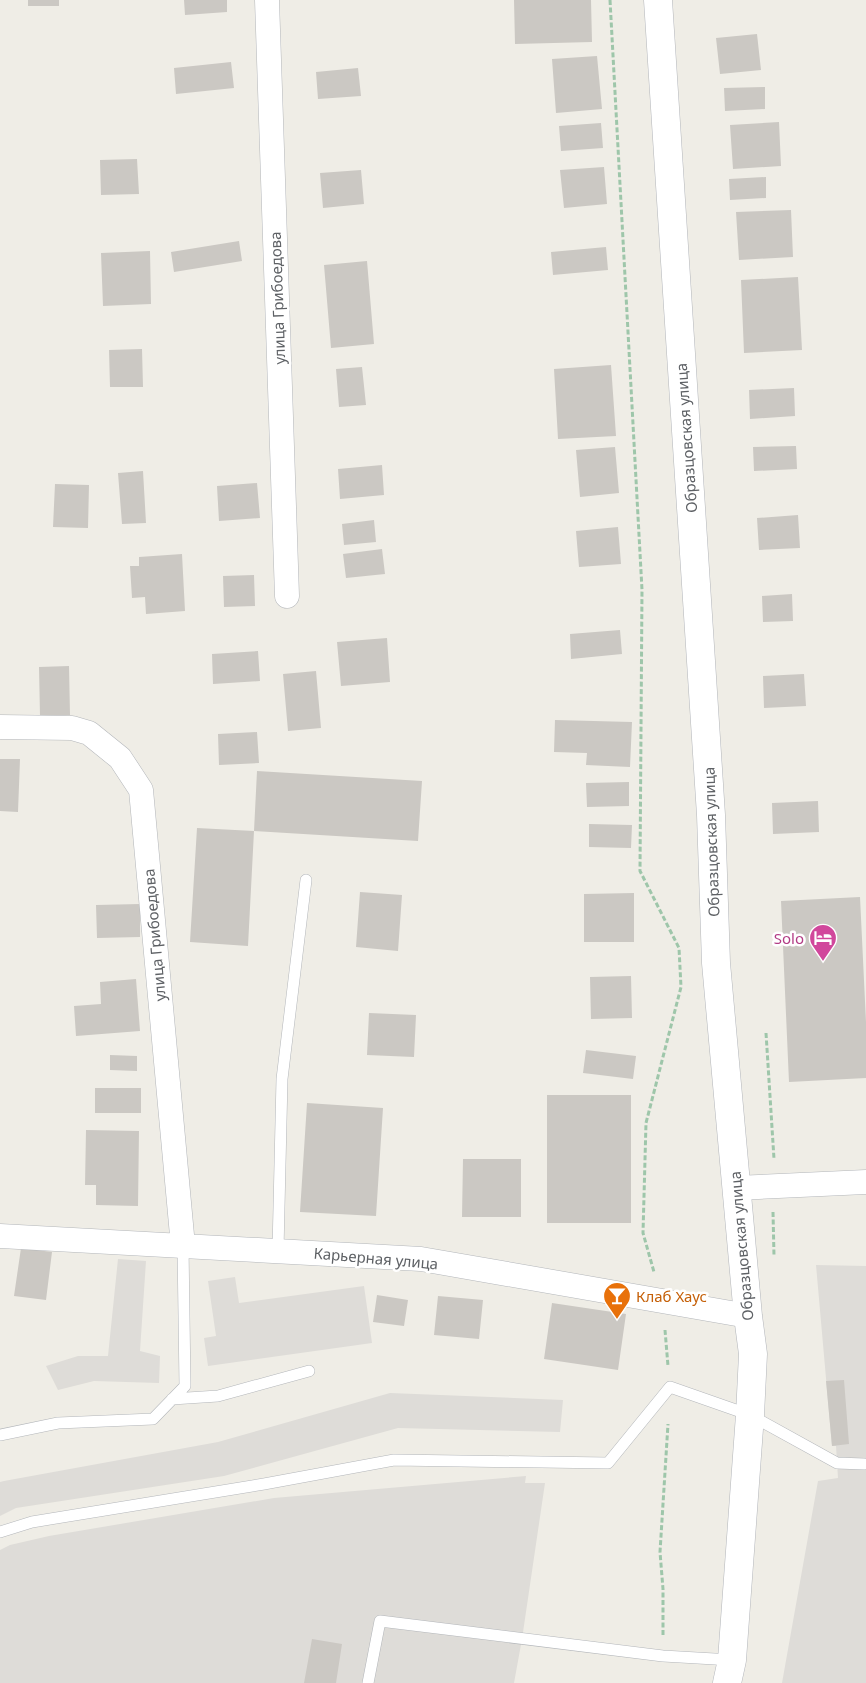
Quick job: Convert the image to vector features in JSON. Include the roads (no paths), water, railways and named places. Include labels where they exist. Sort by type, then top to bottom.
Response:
[{"type":"main road","name":"Образцовская улица","points":[[658,0],[710,808],[716,963],[752,1354],[750,1415],[730,1672]]},
{"type":"street","name":"улица Грибоедова","points":[[267,0],[287,596]]},
{"type":"street","name":"улица Грибоедова","points":[[0,727],[72,728],[89,734],[120,758],[140,790],[183,1246]]},
{"type":"street","points":[[736,1188],[866,1182]]},
{"type":"street","name":"Карьерная улица","points":[[0,1236],[421,1259],[748,1316]]},
{"type":"lane","points":[[278,1250],[282,1079],[306,880]]},
{"type":"lane","points":[[0,1435],[58,1422],[153,1419],[185,1386],[183,1246]]},
{"type":"lane","points":[[172,1399],[218,1396],[308,1371]]},
{"type":"lane","points":[[0,1532],[32,1522],[264,1484],[394,1460],[608,1463],[670,1387],[750,1415],[836,1463],[864,1464]]},
{"type":"lane","points":[[368,1683],[380,1621],[663,1656],[730,1672]]},
{"type":"place","name":"Solo","points":[[823,962]]},
{"type":"place","name":"Клаб Хаус","points":[[617,1320]]}]
